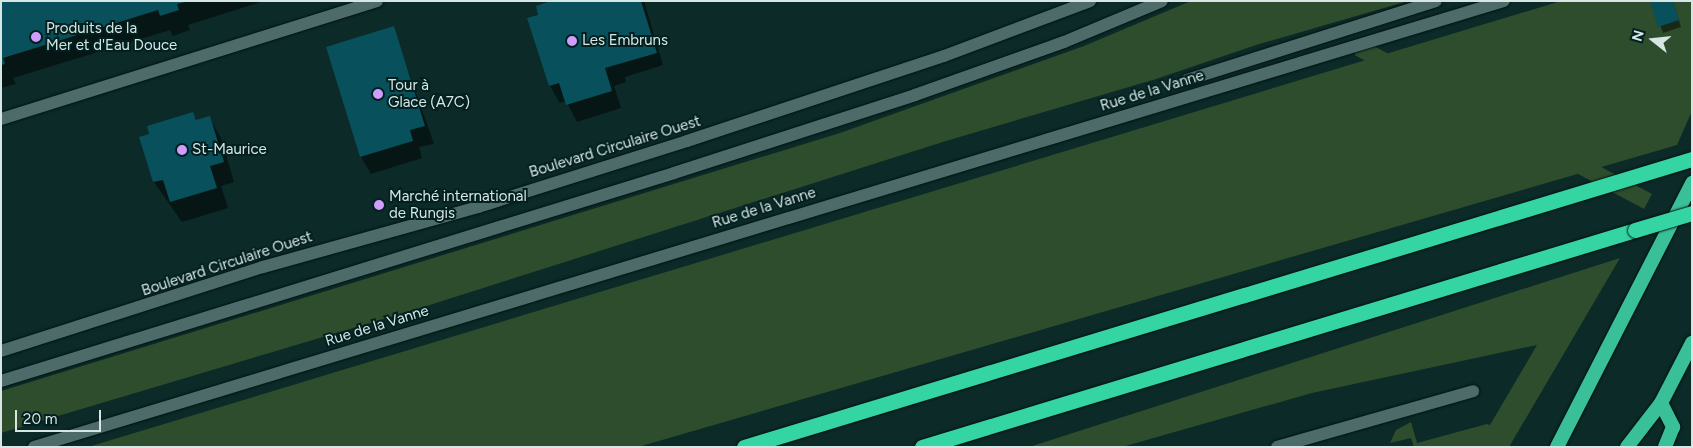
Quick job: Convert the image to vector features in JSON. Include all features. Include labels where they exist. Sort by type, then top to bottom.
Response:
[{"type":"highway","points":[[744,447],[1692,159]]},
{"type":"highway","points":[[1557,447],[1692,183]]},
{"type":"highway","points":[[922,447],[1692,213]]},
{"type":"highway","points":[[1627,447],[1661,403],[1692,343]]},
{"type":"highway","points":[[1661,403],[1673,427],[1664,447]]},
{"type":"street","points":[[1,119],[377,1]]},
{"type":"street","name":"Boulevard Circulaire Ouest","points":[[1,351],[263,267],[478,207],[687,141],[944,56],[1090,1]]},
{"type":"street","points":[[1,381],[674,173],[915,95],[1064,42],[1162,1]]},
{"type":"street","points":[[1187,80],[1436,1]]},
{"type":"street","name":"Rue de la Vanne","points":[[34,447],[1504,1]]},
{"type":"street","points":[[1277,447],[1473,391]]},
{"type":"green space","points":[[1191,1],[1408,1],[1256,45],[1156,79],[946,141],[417,309],[1,433],[1,391],[840,133],[1084,46]]},
{"type":"green space","points":[[1561,1],[1692,1],[1692,111],[1677,145],[638,447],[88,447]]},
{"type":"green space","points":[[1362,40],[1652,194],[1644,209],[1354,55]]},
{"type":"green space","points":[[1620,258],[1509,447],[1414,447],[1411,438],[1390,443],[1396,430],[1411,422],[1417,443],[1487,424],[1490,425],[1537,345],[1312,393],[1122,447],[1029,447]]},
{"type":"building","name":"Produits de la Mer et d'Eau Douce","points":[[1,1],[185,2],[177,4],[179,10],[160,16],[158,10],[3,58],[5,64],[1,65]]},
{"type":"building","name":"Les Embruns","points":[[551,1],[641,1],[657,53],[605,68],[612,91],[566,105],[559,83],[549,86],[527,18],[538,15],[536,6]]},
{"type":"building","points":[[1650,1],[1673,1],[1679,20],[1658,27]]},
{"type":"building","name":"Tour à Glace (A7C)","points":[[394,26],[425,126],[410,130],[413,141],[360,157],[326,47]]},
{"type":"building","name":"St-Maurice","points":[[193,112],[196,120],[210,116],[224,162],[210,166],[217,188],[170,202],[163,180],[153,182],[139,137],[149,134],[147,126]]},
{"type":"place","name":"Produits de la Mer et d'Eau Douce","points":[[36,37]]},
{"type":"place","name":"Les Embruns","points":[[572,41]]},
{"type":"place","name":"Tour à Glace (A7C)","points":[[378,94]]},
{"type":"place","name":"St-Maurice","points":[[182,150]]},
{"type":"place","name":"Marché international de Rungis","points":[[379,205]]}]
